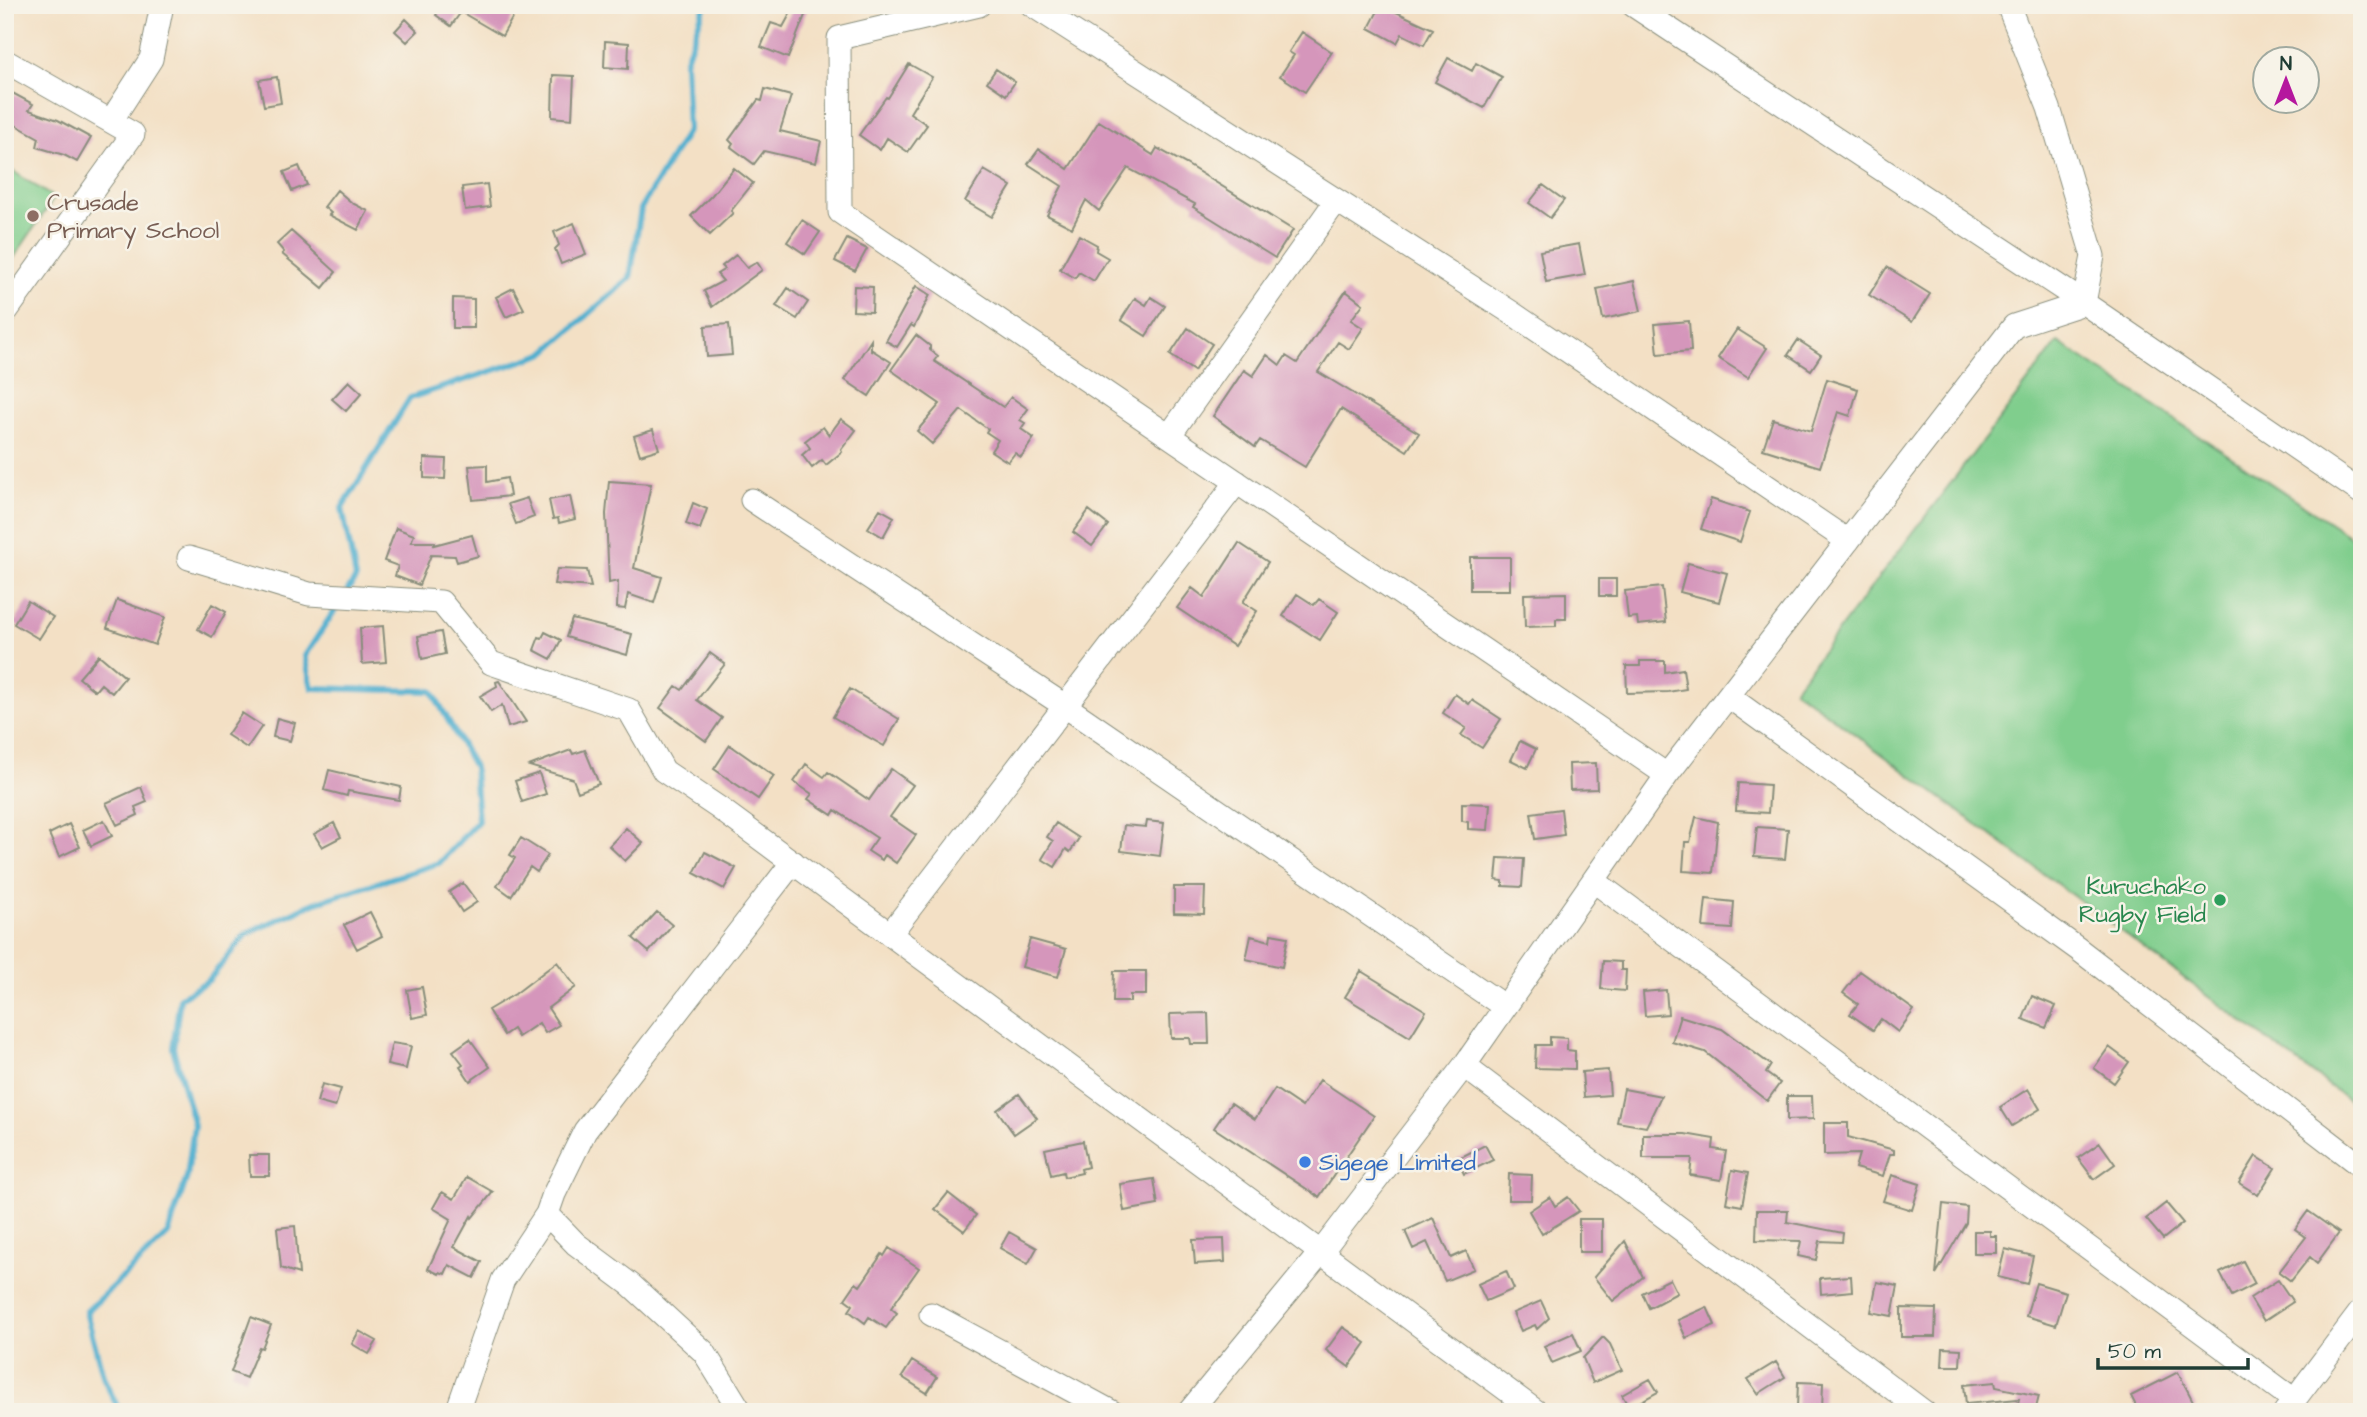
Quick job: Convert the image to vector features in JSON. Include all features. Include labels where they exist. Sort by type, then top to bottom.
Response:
[{"type":"street","points":[[111,121],[151,59],[162,5]]},
{"type":"street","points":[[979,5],[839,38],[840,212],[1667,775]]},
{"type":"street","points":[[1032,5],[1512,313],[1848,541]]},
{"type":"street","points":[[1633,5],[2084,303],[2362,494]]},
{"type":"street","points":[[2008,5],[2049,108],[2093,256],[2084,303]]},
{"type":"street","points":[[5,61],[133,134],[5,313]]},
{"type":"street","points":[[1169,436],[1336,201]]},
{"type":"street","points":[[1189,1412],[1321,1252],[1464,1066],[1667,775],[2014,326],[2084,303]]},
{"type":"street","points":[[890,934],[1237,482]]},
{"type":"street","points":[[751,500],[1065,706],[1505,1007]]},
{"type":"street","points":[[190,558],[310,594],[442,602],[491,663],[629,710],[664,771],[793,862],[1537,1412]]},
{"type":"street","points":[[1728,696],[2078,949],[2362,1167]]},
{"type":"street","points":[[457,1412],[503,1280],[547,1214],[585,1130],[793,862]]},
{"type":"street","points":[[1594,881],[2290,1406],[2362,1310]]},
{"type":"street","points":[[1464,1066],[1924,1412]]},
{"type":"street","points":[[547,1214],[576,1244],[631,1284],[704,1352],[741,1412]]},
{"type":"street","points":[[931,1314],[1112,1412]]},
{"type":"green space","points":[[5,166],[54,198],[5,271]]},
{"type":"green space","name":"Kuruchako Rugby Field","points":[[2058,342],[2362,544],[2362,1110],[1794,689]]},
{"type":"building","points":[[443,5],[498,5],[514,15],[502,36],[461,12],[451,26],[436,15]]},
{"type":"building","points":[[795,5],[809,5],[788,58],[761,47],[771,23],[783,27]]},
{"type":"building","points":[[1381,5],[1433,29],[1424,45],[1402,34],[1397,43],[1369,28]]},
{"type":"building","points":[[406,19],[418,31],[407,42],[395,31]]},
{"type":"building","points":[[1302,32],[1332,52],[1305,92],[1280,76],[1294,55],[1289,52]]},
{"type":"building","points":[[605,41],[629,43],[628,69],[604,67]]},
{"type":"building","points":[[1448,58],[1472,71],[1476,63],[1502,77],[1484,108],[1435,82]]},
{"type":"building","points":[[909,64],[932,77],[910,113],[927,125],[908,152],[887,138],[880,150],[859,135],[886,97],[888,98]]},
{"type":"building","points":[[996,69],[1015,82],[1006,95],[987,82]]},
{"type":"building","points":[[553,75],[574,76],[572,119],[552,117]]},
{"type":"building","points":[[277,77],[281,103],[264,106],[259,80]]},
{"type":"building","points":[[5,89],[33,104],[29,110],[58,120],[91,138],[77,162],[37,147],[39,138],[5,119]]},
{"type":"building","points":[[765,89],[791,96],[780,131],[821,141],[816,163],[764,151],[754,164],[731,147],[733,144],[729,140],[758,100],[762,101]]},
{"type":"building","points":[[1099,121],[1153,155],[1157,148],[1186,164],[1293,230],[1275,258],[1193,207],[1195,204],[1128,168],[1099,211],[1086,200],[1072,228],[1047,215],[1062,186],[1028,164],[1039,149],[1068,169]]},
{"type":"building","points":[[299,166],[307,185],[292,191],[284,172]]},
{"type":"building","points":[[734,168],[753,183],[731,211],[733,213],[710,235],[691,216]]},
{"type":"building","points":[[984,170],[1011,186],[992,217],[965,201]]},
{"type":"building","points":[[487,184],[490,207],[465,210],[462,187]]},
{"type":"building","points":[[1543,185],[1564,200],[1550,218],[1529,203]]},
{"type":"building","points":[[337,190],[352,203],[368,211],[358,230],[329,215],[331,213],[324,207]]},
{"type":"building","points":[[802,220],[820,232],[805,254],[787,242]]},
{"type":"building","points":[[574,223],[586,254],[561,264],[555,249],[559,245],[554,232]]},
{"type":"building","points":[[291,231],[336,272],[323,288],[282,254],[284,252],[277,244]]},
{"type":"building","points":[[1079,235],[1097,245],[1096,251],[1108,258],[1094,281],[1079,272],[1075,278],[1060,269]]},
{"type":"building","points":[[847,239],[867,249],[855,271],[835,261]]},
{"type":"building","points":[[1579,244],[1585,275],[1546,282],[1540,251]]},
{"type":"building","points":[[736,255],[747,268],[757,262],[762,270],[712,307],[704,291],[723,281],[717,274],[725,269],[722,266]]},
{"type":"building","points":[[1887,267],[1930,294],[1912,322],[1869,295]]},
{"type":"building","points":[[1634,281],[1641,311],[1603,319],[1597,289]]},
{"type":"building","points":[[854,286],[873,287],[872,312],[853,311]]},
{"type":"building","points":[[916,286],[930,295],[914,327],[911,325],[897,347],[886,341]]},
{"type":"building","points":[[513,288],[524,309],[506,317],[496,297]]},
{"type":"building","points":[[788,288],[808,302],[797,319],[776,306]]},
{"type":"building","points":[[1346,291],[1363,304],[1351,320],[1363,328],[1349,349],[1338,342],[1318,372],[1419,433],[1407,451],[1341,409],[1305,467],[1260,440],[1255,447],[1213,416],[1244,370],[1253,376],[1267,355],[1280,365],[1286,356],[1297,363]]},
{"type":"building","points":[[1151,297],[1165,306],[1146,336],[1121,320],[1135,298],[1146,305]]},
{"type":"building","points":[[453,298],[474,299],[474,328],[453,328]]},
{"type":"building","points":[[1689,321],[1691,351],[1658,354],[1655,324]]},
{"type":"building","points":[[729,324],[732,355],[707,357],[705,326]]},
{"type":"building","points":[[1188,328],[1212,344],[1194,371],[1170,355]]},
{"type":"building","points":[[1737,329],[1767,348],[1748,377],[1718,358]]},
{"type":"building","points":[[916,335],[938,356],[934,361],[1003,407],[1011,397],[1028,409],[1020,420],[1025,423],[1021,429],[1034,438],[1021,457],[1015,453],[1008,462],[991,451],[998,440],[986,432],[988,429],[961,410],[932,444],[917,431],[940,404],[891,370]]},
{"type":"building","points":[[871,340],[871,352],[872,350],[891,362],[869,396],[845,380]]},
{"type":"building","points":[[1798,340],[1821,355],[1811,370],[1788,355]]},
{"type":"building","points":[[1827,379],[1858,389],[1850,416],[1838,412],[1820,467],[1763,449],[1773,419],[1811,431]]},
{"type":"building","points":[[349,381],[362,393],[346,411],[332,399]]},
{"type":"building","points":[[841,419],[856,430],[842,452],[826,465],[822,460],[812,468],[802,455],[810,448],[805,441],[823,427],[829,435]]},
{"type":"building","points":[[653,430],[659,449],[640,455],[634,436]]},
{"type":"building","points":[[424,458],[446,459],[445,479],[424,478]]},
{"type":"building","points":[[487,465],[487,482],[507,478],[510,496],[473,500],[469,466]]},
{"type":"building","points":[[609,481],[651,484],[634,568],[662,577],[654,603],[628,594],[625,609],[617,608],[618,581],[609,583],[606,514]]},
{"type":"building","points":[[570,496],[575,519],[559,523],[558,518],[553,519],[549,500]]},
{"type":"building","points":[[527,498],[534,517],[516,524],[508,504]]},
{"type":"building","points":[[1711,499],[1750,512],[1740,542],[1701,529]]},
{"type":"building","points":[[693,503],[707,509],[700,529],[686,524]]},
{"type":"building","points":[[880,509],[894,517],[883,537],[868,528]]},
{"type":"building","points":[[1089,510],[1108,525],[1092,546],[1073,532]]},
{"type":"building","points":[[396,528],[414,535],[411,542],[435,542],[434,545],[472,535],[478,556],[457,562],[455,556],[431,555],[419,585],[395,576],[398,566],[384,561]]},
{"type":"building","points":[[1239,543],[1268,562],[1243,602],[1257,611],[1234,646],[1177,608],[1192,588],[1204,597]]},
{"type":"building","points":[[1470,557],[1510,557],[1510,590],[1470,590]]},
{"type":"building","points":[[1688,563],[1727,573],[1719,602],[1680,592]]},
{"type":"building","points":[[557,569],[587,570],[591,587],[554,584]]},
{"type":"building","points":[[1599,579],[1616,579],[1616,596],[1599,596]]},
{"type":"building","points":[[1662,587],[1666,622],[1638,625],[1637,617],[1628,618],[1625,591]]},
{"type":"building","points":[[1566,593],[1566,619],[1556,619],[1556,626],[1525,627],[1524,594]]},
{"type":"building","points":[[1297,594],[1314,605],[1319,599],[1338,612],[1320,640],[1283,616]]},
{"type":"building","points":[[117,600],[165,617],[155,645],[107,628]]},
{"type":"building","points":[[28,601],[53,617],[39,639],[14,624]]},
{"type":"building","points":[[212,604],[226,612],[212,637],[198,629]]},
{"type":"building","points":[[572,619],[632,634],[627,655],[566,637]]},
{"type":"building","points":[[383,626],[386,662],[362,664],[360,628]]},
{"type":"building","points":[[441,632],[445,654],[422,659],[418,636]]},
{"type":"building","points":[[545,632],[561,640],[551,659],[534,650],[539,637],[542,638]]},
{"type":"building","points":[[710,653],[725,664],[697,700],[722,718],[706,741],[660,708],[676,686],[682,690]]},
{"type":"building","points":[[99,655],[125,677],[112,693],[101,684],[95,691],[79,678]]},
{"type":"building","points":[[1640,661],[1665,661],[1665,672],[1683,669],[1686,689],[1627,693],[1626,666],[1640,666]]},
{"type":"building","points":[[499,681],[526,722],[508,727],[502,705],[491,712],[480,696],[497,686],[496,682]]},
{"type":"building","points":[[850,689],[899,719],[884,746],[833,717]]},
{"type":"building","points":[[1455,694],[1469,704],[1472,700],[1501,719],[1482,748],[1461,735],[1466,728],[1443,713]]},
{"type":"building","points":[[242,713],[262,726],[247,748],[227,735]]},
{"type":"building","points":[[277,718],[295,723],[290,741],[273,737]]},
{"type":"building","points":[[1520,741],[1536,749],[1527,768],[1511,760]]},
{"type":"building","points":[[730,745],[774,776],[758,799],[714,769]]},
{"type":"building","points":[[571,750],[573,754],[585,750],[599,784],[578,792],[573,779],[529,766]]},
{"type":"building","points":[[1596,763],[1597,789],[1570,790],[1569,764]]},
{"type":"building","points":[[806,764],[824,777],[828,772],[869,800],[891,769],[913,785],[890,817],[916,835],[896,863],[885,855],[882,860],[868,851],[877,838],[835,810],[832,815],[808,799],[812,794],[794,782]]},
{"type":"building","points":[[329,770],[401,787],[399,800],[348,791],[347,796],[324,790]]},
{"type":"building","points":[[539,773],[546,794],[522,802],[515,781]]},
{"type":"building","points":[[1738,783],[1770,785],[1768,813],[1736,811]]},
{"type":"building","points":[[141,787],[147,802],[135,807],[138,815],[117,825],[106,803]]},
{"type":"building","points":[[1462,803],[1490,804],[1488,830],[1468,829],[1468,822],[1462,821]]},
{"type":"building","points":[[1561,809],[1564,835],[1535,839],[1531,813]]},
{"type":"building","points":[[1696,817],[1718,822],[1713,873],[1683,871],[1685,842],[1690,842]]},
{"type":"building","points":[[104,820],[112,836],[91,846],[83,830]]},
{"type":"building","points":[[1147,821],[1164,823],[1160,856],[1121,851],[1124,825],[1146,827]]},
{"type":"building","points":[[334,823],[341,837],[322,847],[314,834]]},
{"type":"building","points":[[1056,823],[1079,838],[1070,852],[1066,849],[1055,867],[1042,859],[1053,841],[1047,837]]},
{"type":"building","points":[[69,824],[80,847],[59,857],[49,834]]},
{"type":"building","points":[[1757,827],[1788,829],[1785,859],[1754,857]]},
{"type":"building","points":[[626,828],[643,843],[625,861],[609,846]]},
{"type":"building","points":[[521,838],[548,855],[537,872],[530,867],[511,896],[497,886],[515,858],[510,855]]},
{"type":"building","points":[[705,852],[736,868],[724,889],[694,873]]},
{"type":"building","points":[[1498,858],[1524,859],[1522,887],[1503,886],[1503,881],[1496,880]]},
{"type":"building","points":[[463,883],[477,902],[462,912],[449,892]]},
{"type":"building","points":[[1174,887],[1205,887],[1204,914],[1174,913]]},
{"type":"building","points":[[1706,899],[1734,902],[1732,929],[1703,927]]},
{"type":"building","points":[[370,912],[382,936],[357,949],[344,925]]},
{"type":"building","points":[[657,912],[672,925],[649,952],[633,938]]},
{"type":"building","points":[[1271,934],[1288,937],[1282,967],[1246,959],[1251,936],[1270,941]]},
{"type":"building","points":[[1030,939],[1066,949],[1058,977],[1022,967]]},
{"type":"building","points":[[1603,961],[1621,962],[1621,970],[1626,970],[1625,991],[1601,989]]},
{"type":"building","points":[[557,962],[576,987],[548,1008],[559,1025],[545,1033],[539,1023],[518,1037],[513,1029],[504,1035],[488,1010],[515,994]]},
{"type":"building","points":[[1114,971],[1146,971],[1146,995],[1130,995],[1130,1002],[1113,1002]]},
{"type":"building","points":[[1361,971],[1426,1011],[1410,1037],[1345,997]]},
{"type":"building","points":[[1860,971],[1914,1010],[1898,1032],[1881,1019],[1873,1030],[1850,1014],[1858,1004],[1843,993]]},
{"type":"building","points":[[422,987],[427,1015],[412,1018],[407,990]]},
{"type":"building","points":[[1666,990],[1668,1014],[1645,1016],[1643,992]]},
{"type":"building","points":[[2032,996],[2056,1006],[2046,1028],[2023,1019]]},
{"type":"building","points":[[1208,1013],[1209,1044],[1191,1044],[1190,1038],[1171,1038],[1170,1014]]},
{"type":"building","points":[[1680,1016],[1722,1029],[1771,1065],[1766,1073],[1780,1083],[1767,1101],[1705,1052],[1672,1042]]},
{"type":"building","points":[[1550,1037],[1567,1038],[1567,1050],[1575,1051],[1575,1069],[1535,1068],[1536,1045],[1550,1045]]},
{"type":"building","points":[[470,1039],[490,1067],[470,1081],[460,1066],[463,1064],[453,1051]]},
{"type":"building","points":[[392,1043],[411,1046],[406,1069],[387,1065]]},
{"type":"building","points":[[2109,1047],[2129,1062],[2114,1083],[2094,1068]]},
{"type":"building","points":[[1608,1070],[1610,1095],[1584,1097],[1582,1072]]},
{"type":"building","name":"Sigege Limited","points":[[1320,1080],[1374,1116],[1319,1197],[1214,1128],[1231,1103],[1255,1119],[1275,1089],[1302,1107]]},
{"type":"building","points":[[322,1084],[341,1089],[335,1107],[317,1102]]},
{"type":"building","points":[[1624,1089],[1661,1096],[1646,1127],[1617,1122]]},
{"type":"building","points":[[2028,1089],[2040,1109],[2012,1126],[2000,1107]]},
{"type":"building","points":[[1019,1094],[1037,1118],[1014,1134],[997,1110]]},
{"type":"building","points":[[1787,1096],[1812,1096],[1813,1119],[1787,1120]]},
{"type":"building","points":[[1824,1123],[1848,1123],[1848,1137],[1894,1150],[1894,1154],[1890,1154],[1883,1176],[1855,1168],[1859,1154],[1824,1155]]},
{"type":"building","points":[[1643,1134],[1685,1134],[1714,1139],[1713,1149],[1726,1151],[1721,1180],[1690,1175],[1692,1158],[1643,1158]]},
{"type":"building","points":[[1083,1141],[1088,1167],[1081,1169],[1082,1173],[1064,1177],[1063,1172],[1051,1175],[1045,1149]]},
{"type":"building","points":[[2100,1143],[2115,1164],[2094,1179],[2078,1158]]},
{"type":"building","points":[[1485,1145],[1493,1160],[1464,1174],[1457,1159]]},
{"type":"building","points":[[249,1155],[269,1155],[269,1176],[250,1176]]},
{"type":"building","points":[[2256,1156],[2275,1168],[2258,1195],[2239,1183]]},
{"type":"building","points":[[1732,1170],[1748,1173],[1742,1206],[1726,1203]]},
{"type":"building","points":[[1509,1174],[1532,1175],[1531,1200],[1508,1200]]},
{"type":"building","points":[[1892,1175],[1920,1184],[1912,1210],[1883,1201]]},
{"type":"building","points":[[467,1177],[493,1192],[472,1218],[471,1216],[454,1247],[482,1262],[474,1278],[449,1265],[445,1274],[428,1269],[451,1219],[433,1208],[442,1192],[454,1199]]},
{"type":"building","points":[[1154,1179],[1158,1205],[1124,1211],[1120,1184]]},
{"type":"building","points":[[948,1193],[976,1215],[964,1231],[935,1209]]},
{"type":"building","points":[[1550,1197],[1555,1206],[1568,1197],[1579,1211],[1542,1234],[1529,1211]]},
{"type":"building","points":[[2166,1203],[2183,1223],[2163,1239],[2146,1219]]},
{"type":"building","points":[[1943,1204],[1967,1207],[1966,1223],[1936,1274]]},
{"type":"building","points":[[1757,1210],[1788,1210],[1787,1222],[1843,1233],[1842,1242],[1820,1241],[1816,1260],[1798,1256],[1801,1241],[1756,1240]]},
{"type":"building","points":[[2308,1211],[2339,1233],[2317,1263],[2310,1257],[2291,1281],[2279,1272],[2306,1237],[2295,1229]]},
{"type":"building","points":[[1433,1218],[1451,1258],[1466,1251],[1474,1269],[1445,1281],[1427,1242],[1413,1249],[1405,1231]]},
{"type":"building","points":[[1579,1219],[1602,1219],[1602,1252],[1579,1252]]},
{"type":"building","points":[[295,1226],[299,1274],[281,1268],[277,1228]]},
{"type":"building","points":[[1974,1231],[1990,1231],[1990,1236],[1996,1236],[1996,1253],[1974,1253]]},
{"type":"building","points":[[1009,1232],[1037,1248],[1028,1264],[1000,1248]]},
{"type":"building","points":[[1224,1239],[1225,1262],[1195,1264],[1193,1240]]},
{"type":"building","points":[[1625,1241],[1643,1277],[1613,1301],[1594,1277]]},
{"type":"building","points":[[889,1248],[919,1268],[891,1308],[897,1313],[886,1328],[869,1317],[865,1323],[849,1311],[853,1305],[845,1299],[856,1283],[860,1286]]},
{"type":"building","points":[[2005,1249],[2033,1256],[2027,1284],[1998,1277]]},
{"type":"building","points":[[2243,1261],[2255,1284],[2232,1296],[2220,1273]]},
{"type":"building","points":[[1506,1271],[1514,1289],[1486,1301],[1478,1284]]},
{"type":"building","points":[[1851,1276],[1852,1291],[1821,1294],[1820,1278]]},
{"type":"building","points":[[1670,1279],[1677,1293],[1649,1308],[1642,1293]]},
{"type":"building","points":[[2278,1280],[2293,1302],[2264,1321],[2250,1298]]},
{"type":"building","points":[[1877,1282],[1898,1286],[1892,1316],[1871,1312]]},
{"type":"building","points":[[2036,1283],[2066,1292],[2056,1325],[2026,1316]]},
{"type":"building","points":[[1541,1301],[1549,1318],[1537,1329],[1535,1325],[1521,1331],[1513,1313]]},
{"type":"building","points":[[1707,1307],[1715,1325],[1686,1338],[1678,1320]]},
{"type":"building","points":[[1901,1308],[1936,1309],[1935,1337],[1901,1337]]},
{"type":"building","points":[[251,1317],[271,1325],[246,1378],[231,1372]]},
{"type":"building","points":[[1343,1327],[1366,1343],[1349,1367],[1326,1350]]},
{"type":"building","points":[[359,1331],[377,1341],[369,1354],[352,1344]]},
{"type":"building","points":[[1573,1333],[1581,1351],[1552,1363],[1544,1346]]},
{"type":"building","points":[[1603,1337],[1610,1344],[1622,1370],[1593,1383],[1583,1358]]},
{"type":"building","points":[[1943,1348],[1961,1349],[1960,1366],[1942,1366]]},
{"type":"building","points":[[912,1361],[937,1377],[927,1393],[902,1377]]},
{"type":"building","points":[[1776,1362],[1785,1377],[1758,1394],[1748,1379]]},
{"type":"building","points":[[2178,1372],[2196,1407],[2187,1412],[2139,1412],[2131,1396]]},
{"type":"building","points":[[1650,1379],[1658,1392],[1629,1408],[1622,1395]]},
{"type":"building","points":[[1798,1382],[1823,1383],[1822,1409],[1797,1408]]},
{"type":"building","points":[[1995,1382],[1996,1387],[2039,1396],[2035,1412],[2016,1412],[2019,1399],[1966,1404],[1964,1385]]},
{"type":"waterway","points":[[348,590],[356,578],[342,508],[410,398],[543,354],[630,278],[641,208],[688,130],[685,62],[705,5]]},
{"type":"waterway","points":[[120,1412],[104,1379],[86,1312],[168,1234],[187,1177],[194,1125],[173,1048],[180,998],[209,980],[246,934],[314,903],[439,863],[478,821],[474,767],[432,691],[312,688],[305,656],[340,602]]},
{"type":"place","name":"Crusade Primary School","points":[[33,216]]},
{"type":"place","name":"Kuruchako Rugby Field","points":[[2220,900]]},
{"type":"place","name":"Sigege Limited","points":[[1305,1162]]}]
